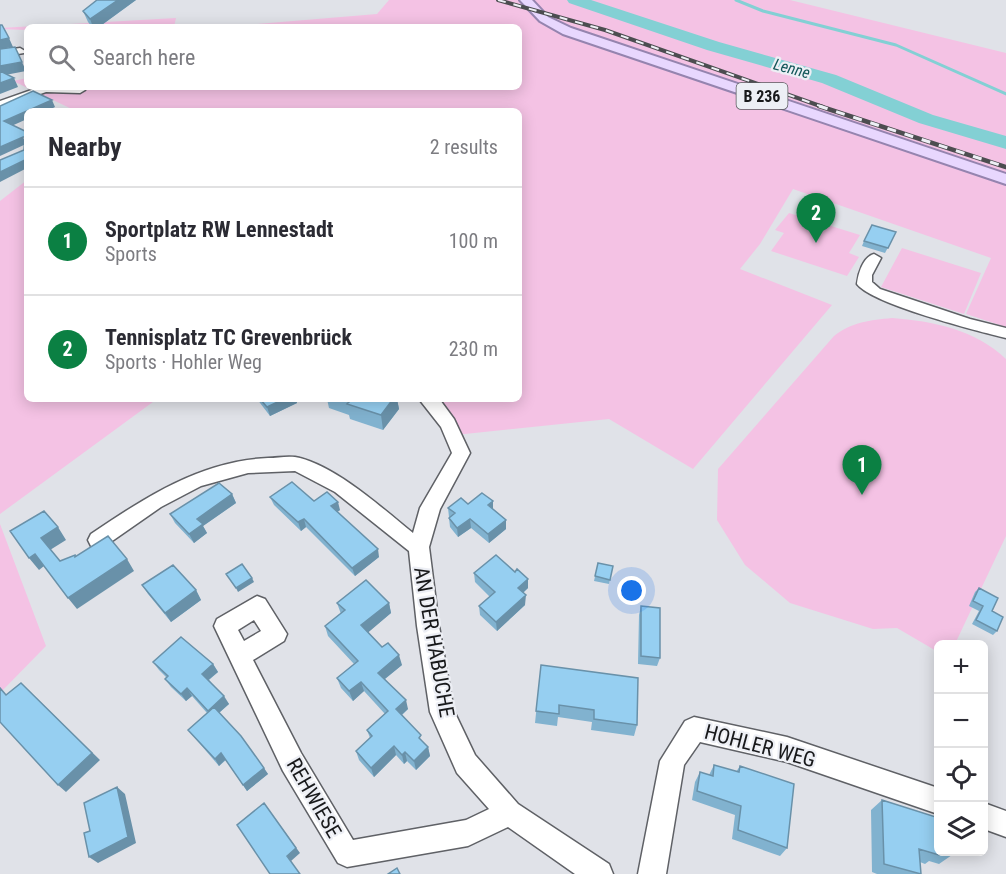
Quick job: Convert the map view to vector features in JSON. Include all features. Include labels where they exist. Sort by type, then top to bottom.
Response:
[{"type":"main road","name":"B 236","points":[[526,0],[544,20],[567,31],[1006,179]]},
{"type":"street","points":[[0,54],[21,51]]},
{"type":"street","points":[[0,105],[42,90]]},
{"type":"street","points":[[874,258],[865,274],[864,284],[875,292],[966,323],[1006,333]]},
{"type":"street","name":"AN DER HABUCHE","points":[[432,402],[456,438],[461,453],[430,508],[419,547],[428,626],[442,712],[466,764],[509,813],[599,874]]},
{"type":"street","points":[[98,540],[154,502],[196,480],[248,466],[297,465],[342,487],[419,547]]},
{"type":"street","name":"REHWIESE","points":[[242,655],[292,762],[347,854],[468,833],[509,813]]},
{"type":"street","name":"HOHLER WEG","points":[[652,874],[672,761],[694,729],[732,734],[769,744],[934,799]]},
{"type":"street","points":[[988,817],[1006,824]]},
{"type":"shaded area","points":[[389,0],[790,0],[1006,53],[1006,327],[966,314],[991,258],[793,189],[760,244],[740,269],[832,305],[693,469],[609,419],[446,436],[428,407],[420,402],[522,402],[522,108],[70,108],[32,90],[522,90],[522,24],[258,24],[377,14]]},
{"type":"shaded area","points":[[176,18],[175,24],[70,24]]},
{"type":"shaded area","points":[[24,27],[24,30],[0,29]]},
{"type":"shaded area","points":[[24,79],[24,86],[13,81]]},
{"type":"shaded area","points":[[24,182],[24,402],[153,402],[0,514],[0,201]]},
{"type":"shaded area","points":[[789,213],[860,235],[849,253],[859,257],[847,276],[771,251],[784,233],[775,230]]},
{"type":"shaded area","points":[[902,248],[981,273],[964,314],[881,287]]},
{"type":"shaded area","points":[[892,318],[953,329],[981,341],[1006,359],[1006,536],[957,640],[934,640],[934,650],[897,628],[873,629],[790,603],[745,565],[717,520],[718,469],[834,336],[854,325]]},
{"type":"shaded area","points":[[0,524],[46,646],[0,693]]},
{"type":"building","points":[[97,0],[118,0],[90,19],[83,11]]},
{"type":"building","points":[[0,25],[2,25],[9,38],[0,40]]},
{"type":"building","points":[[15,47],[22,62],[0,66],[0,49]]},
{"type":"building","points":[[0,71],[14,78],[0,83]]},
{"type":"building","points":[[33,91],[52,100],[34,108],[24,108],[24,112],[4,121],[24,131],[24,137],[0,147],[0,106]]},
{"type":"building","points":[[24,150],[24,160],[0,172],[0,160]]},
{"type":"building","points":[[872,225],[896,232],[888,248],[864,241]]},
{"type":"building","points":[[263,402],[278,402],[267,407]]},
{"type":"building","points":[[349,402],[391,402],[381,415],[347,404]]},
{"type":"building","points":[[292,482],[314,501],[327,492],[338,502],[331,506],[378,549],[352,568],[304,519],[298,522],[270,497]]},
{"type":"building","points":[[219,483],[232,494],[197,519],[203,524],[189,534],[170,514]]},
{"type":"building","points":[[482,493],[493,501],[488,505],[506,520],[488,534],[470,519],[457,528],[449,518],[455,513],[448,508],[461,498],[468,504]]},
{"type":"building","points":[[44,511],[58,527],[41,538],[60,561],[75,555],[75,557],[108,536],[127,559],[68,598],[35,554],[29,558],[10,531]]},
{"type":"building","points":[[496,555],[515,572],[517,569],[528,579],[518,588],[526,595],[496,622],[479,606],[495,592],[474,573]]},
{"type":"building","points":[[598,563],[613,566],[610,580],[595,576]]},
{"type":"building","points":[[242,564],[252,578],[236,588],[226,574]]},
{"type":"building","points":[[173,565],[196,590],[165,613],[142,585]]},
{"type":"building","points":[[366,580],[389,603],[361,625],[382,647],[388,643],[399,655],[378,673],[406,700],[396,709],[421,735],[419,738],[428,747],[414,761],[405,752],[402,755],[394,746],[371,768],[356,751],[372,736],[367,730],[388,711],[361,682],[349,691],[337,678],[358,661],[325,626],[345,610],[337,603]]},
{"type":"building","points":[[979,588],[998,598],[992,611],[1003,617],[997,631],[976,620],[983,606],[973,601]]},
{"type":"building","points":[[641,606],[660,608],[660,658],[641,656]]},
{"type":"building","points":[[181,637],[213,664],[202,674],[224,696],[208,711],[187,688],[181,694],[165,679],[168,676],[153,662]]},
{"type":"building","points":[[541,665],[638,678],[637,725],[594,719],[594,710],[559,705],[559,714],[536,711]]},
{"type":"building","points":[[21,683],[92,753],[58,785],[0,722],[0,688],[6,695]]},
{"type":"building","points":[[214,707],[241,736],[264,768],[243,785],[221,753],[215,759],[188,730]]},
{"type":"building","points":[[714,765],[739,772],[740,766],[794,784],[787,848],[738,830],[741,806],[697,791],[700,772],[713,776]]},
{"type":"building","points":[[117,787],[128,837],[89,857],[84,833],[90,831],[84,803]]},
{"type":"building","points":[[882,800],[934,816],[934,854],[919,849],[921,874],[884,864]]},
{"type":"building","points":[[264,803],[296,848],[287,856],[300,874],[270,874],[237,825]]},
{"type":"building","points":[[397,868],[400,874],[388,874]]},
{"type":"waterway","name":"Lenne","points":[[575,0],[713,46],[829,79],[926,119],[1006,143]]},
{"type":"waterway","points":[[736,0],[763,11],[896,45],[1006,94]]},
{"type":"railway","points":[[498,0],[605,30],[823,107]]},
{"type":"railway","points":[[819,106],[1006,167]]},
{"type":"place","name":"Tennisplatz TC Grevenbrück","points":[[816,243]]},
{"type":"place","name":"Sportplatz RW Lennestadt","points":[[862,495]]}]
